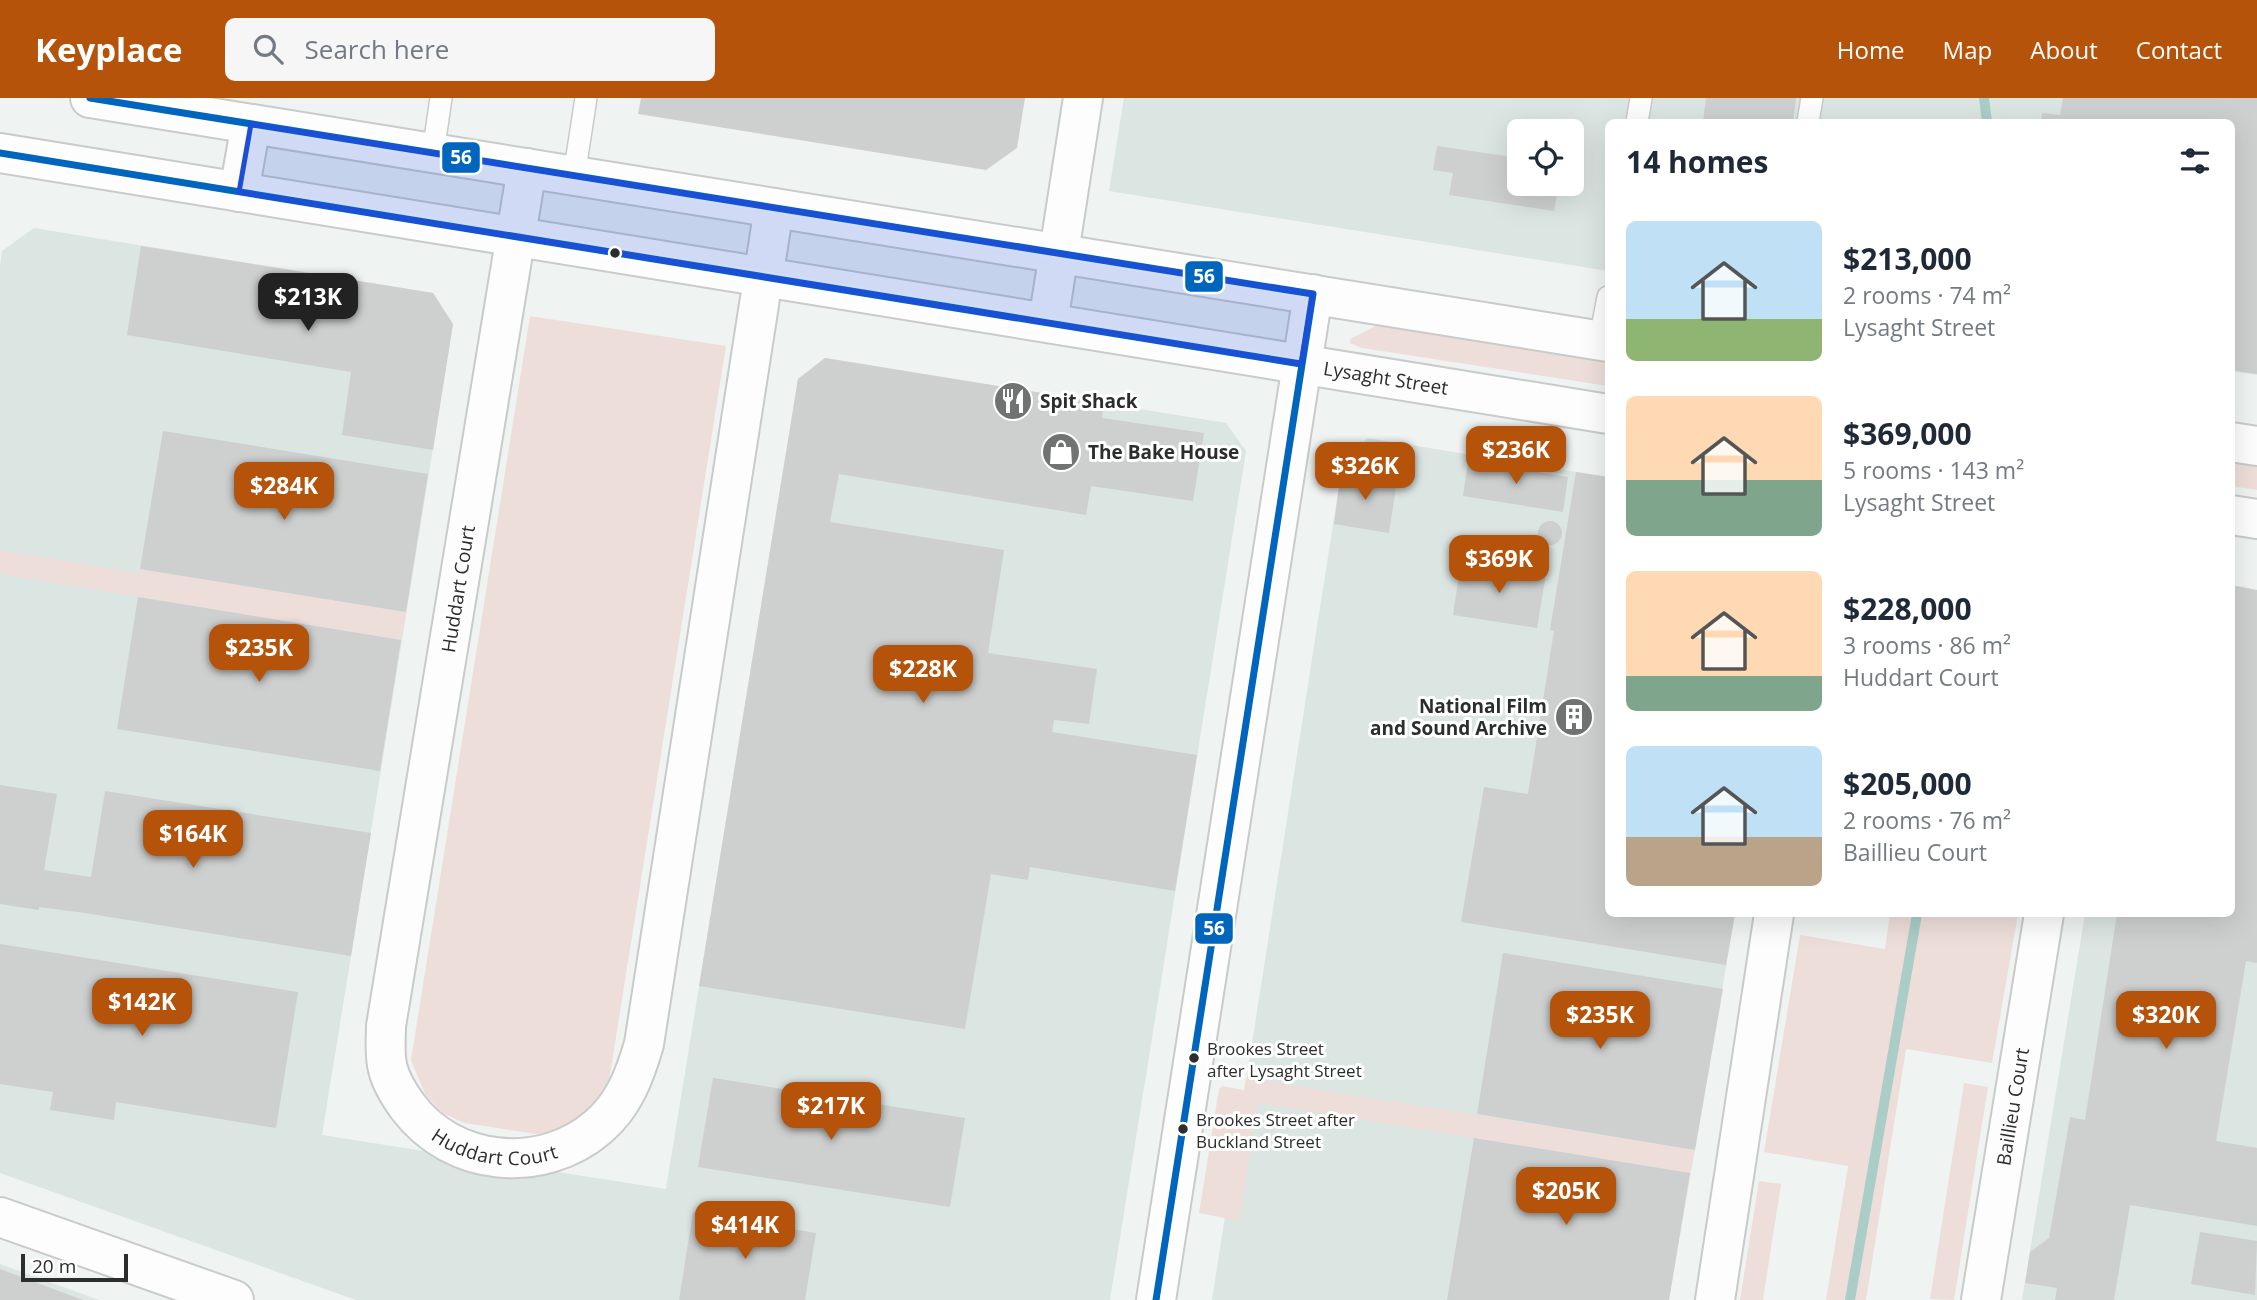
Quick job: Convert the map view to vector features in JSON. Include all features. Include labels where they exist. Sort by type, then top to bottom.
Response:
[{"type":"street","points":[[90,98],[1604,341]]},
{"type":"street","points":[[1048,323],[1083,98]]},
{"type":"street","points":[[239,192],[251,124]]},
{"type":"street","name":"Lysaght Street","points":[[0,153],[1605,414]]},
{"type":"street","name":"Huddart Court","points":[[527,168],[386,1026],[387,1068],[399,1095],[413,1114],[430,1130],[457,1147],[486,1157],[520,1159],[553,1153],[578,1142],[600,1126],[620,1104],[634,1077],[644,1044],[774,208]]},
{"type":"street","points":[[1156,1300],[1313,294]]},
{"type":"street","points":[[2235,443],[2257,446]]},
{"type":"street","points":[[2235,516],[2257,519]]},
{"type":"street","points":[[1714,1300],[1774,917]]},
{"type":"street","name":"Baillieu Court","points":[[1981,1300],[2045,917]]},
{"type":"street","points":[[0,1217],[234,1300]]},
{"type":"lane","points":[[433,153],[442,98]]},
{"type":"lane","points":[[573,176],[586,98]]},
{"type":"lane","points":[[1638,119],[1641,98]]},
{"type":"lane","points":[[1808,119],[1812,98]]},
{"type":"highlighted area","points":[[251,124],[1313,294],[1301,364],[239,192]]},
{"type":"shaded area","points":[[1124,98],[2257,98],[2257,375],[2235,372],[2235,119],[1605,119],[1605,271],[1109,191]]},
{"type":"shaded area","points":[[34,228],[433,293],[453,324],[322,1135],[666,1189],[798,379],[825,358],[1226,423],[1246,451],[1110,1300],[356,1300],[0,1173],[0,265],[2,251]]},
{"type":"shaded area","points":[[530,316],[726,346],[609,1081],[584,1116],[561,1130],[536,1134],[464,1123],[443,1113],[426,1096],[411,1060]]},
{"type":"shaded area","points":[[1392,323],[1605,355],[1605,386],[1362,348],[1350,343],[1350,339],[1376,326]]},
{"type":"shaded area","points":[[1367,438],[1605,477],[1605,917],[1734,917],[1669,1300],[1212,1300],[1342,467]]},
{"type":"shaded area","points":[[2235,457],[2257,461],[2257,490],[2235,487]]},
{"type":"shaded area","points":[[0,550],[139,573],[140,569],[406,612],[401,640],[0,574]]},
{"type":"shaded area","points":[[2235,586],[2257,590],[2257,1300],[2022,1300],[2085,917],[2235,917]]},
{"type":"shaded area","points":[[1890,917],[2017,917],[1992,1063],[1906,1049],[1866,1300],[1826,1300],[1848,1166],[1764,1152],[1800,935],[1885,949]]},
{"type":"shaded area","points":[[1246,1078],[1695,1150],[1690,1173],[1258,1103],[1239,1221],[1199,1213],[1219,1089],[1222,1086],[1244,1090]]},
{"type":"shaded area","points":[[1964,1083],[1988,1087],[1954,1300],[1930,1299]]},
{"type":"shaded area","points":[[1759,1181],[1781,1184],[1763,1300],[1740,1300]]},
{"type":"shaded area","points":[[0,1264],[99,1300],[0,1300]]},
{"type":"building","points":[[641,98],[1025,98],[1017,148],[986,170],[638,114]]},
{"type":"building","points":[[1706,98],[1796,98],[1793,119],[1703,119]]},
{"type":"building","points":[[2063,98],[2257,98],[2257,374],[2235,371],[2235,119],[2041,119],[2042,113],[2060,115]]},
{"type":"building","points":[[1437,146],[1507,156],[1507,196],[1557,196],[1554,211],[1449,195],[1453,173],[1433,170]]},
{"type":"building","points":[[141,246],[433,293],[453,324],[433,450],[342,435],[351,372],[127,335]]},
{"type":"building","points":[[825,358],[1104,403],[1102,418],[1204,433],[1193,501],[1091,486],[1086,515],[839,474],[830,522],[1004,550],[988,653],[1097,669],[1089,724],[1054,720],[1052,732],[1197,755],[1175,891],[1030,867],[1028,880],[991,874],[965,1029],[699,986],[798,379]]},
{"type":"building","points":[[163,431],[428,474],[406,612],[140,569]]},
{"type":"building","points":[[1468,461],[1568,477],[1563,512],[1463,496]]},
{"type":"building","points":[[1341,472],[1397,481],[1389,533],[1334,524]]},
{"type":"building","points":[[1576,472],[1605,477],[1605,917],[1734,917],[1726,965],[1461,922],[1484,787],[1528,794],[1554,631],[1550,630]]},
{"type":"building","points":[[1550,521],[1561,528],[1562,533],[1555,544],[1550,545],[1539,538],[1538,533],[1545,522]]},
{"type":"building","points":[[1461,562],[1546,574],[1537,628],[1453,615]]},
{"type":"building","points":[[2235,586],[2257,590],[2257,963],[2246,961],[2216,1141],[2257,1148],[2257,1226],[2130,1205],[2114,1300],[2055,1300],[2057,1288],[2025,1283],[2030,1252],[2049,1238],[2070,1117],[2085,1120],[2117,917],[2235,917]]},
{"type":"building","points":[[138,597],[401,640],[380,771],[117,729]]},
{"type":"building","points":[[0,785],[57,794],[44,870],[91,877],[105,791],[371,833],[351,956],[85,913],[0,904]]},
{"type":"building","points":[[0,944],[298,992],[276,1128],[116,1102],[114,1120],[50,1110],[53,1092],[0,1084]]},
{"type":"building","points":[[1503,953],[1723,989],[1695,1150],[1477,1114]]},
{"type":"building","points":[[713,1078],[965,1118],[950,1207],[698,1167]]},
{"type":"building","points":[[1474,1138],[1690,1173],[1669,1300],[1447,1300]]},
{"type":"building","points":[[693,1212],[816,1233],[805,1300],[679,1300]]},
{"type":"building","points":[[2200,1232],[2257,1241],[2255,1295],[2191,1284]]},
{"type":"building","points":[[0,1269],[83,1300],[0,1300]]},
{"type":"waterway","points":[[1984,98],[1987,119]]},
{"type":"waterway","points":[[1850,1300],[1916,917]]},
{"type":"transit line","name":"56","points":[[90,98],[1313,294],[1156,1300]]},
{"type":"transit line","name":"56","points":[[0,153],[1301,364]]},
{"type":"place","name":"Spit Shack","points":[[1013,401]]},
{"type":"place","name":"The Bake House","points":[[1061,452]]},
{"type":"place","name":"National Film and Sound Archive","points":[[1574,717]]},
{"type":"place","name":"Brookes Street after Lysaght Street","points":[[1194,1058]]},
{"type":"place","name":"Brookes Street after Buckland Street","points":[[1183,1129]]}]
